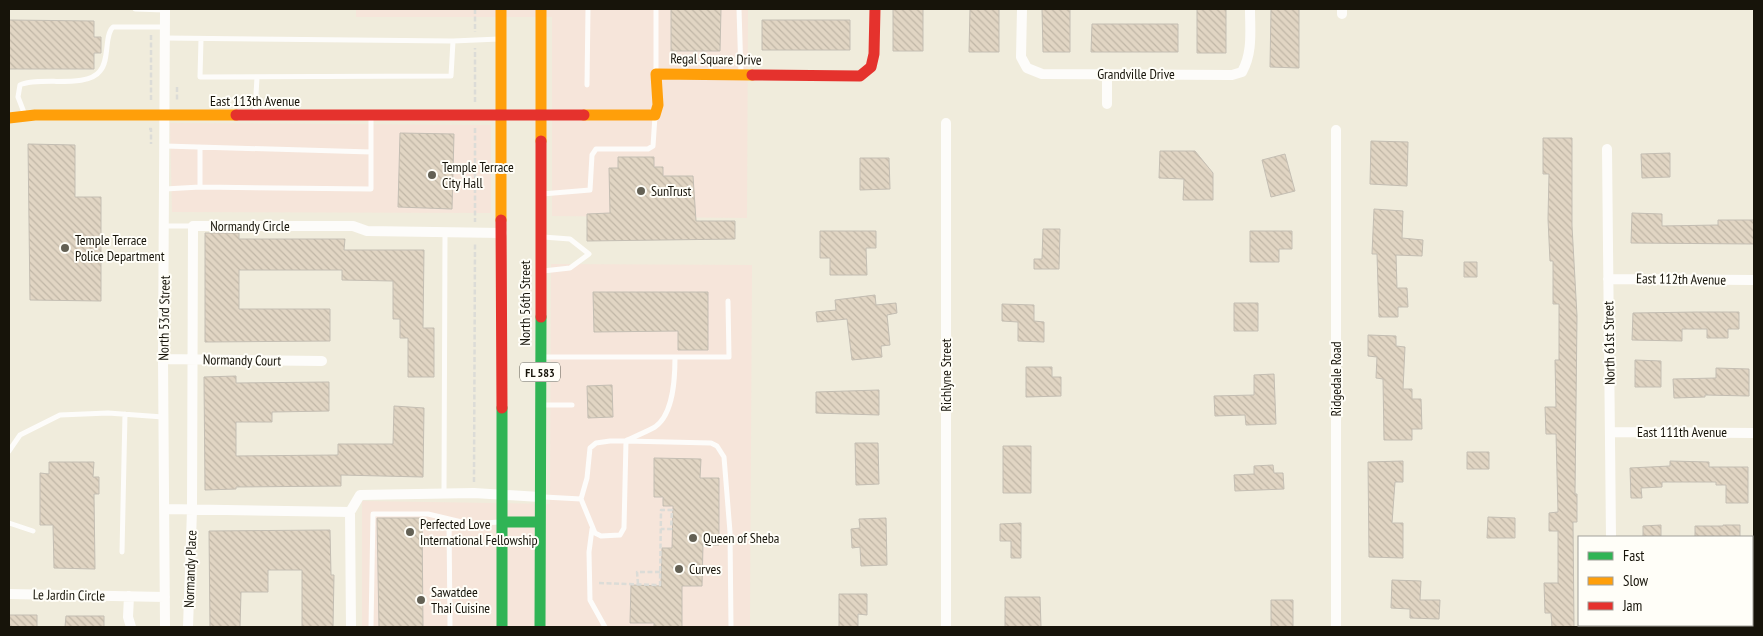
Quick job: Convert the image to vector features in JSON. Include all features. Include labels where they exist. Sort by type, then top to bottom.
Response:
[{"type":"main road","name":"North 56th Street","points":[[501,9],[502,627]]},
{"type":"main road","name":"Regal Square Drive","points":[[655,115],[658,105],[656,74],[860,76],[871,67],[874,54],[874,9]]},
{"type":"main road","name":"North 56th Street","points":[[540,627],[541,11]]},
{"type":"main road","points":[[540,115],[655,115]]},
{"type":"main road","name":"East 113th Avenue","points":[[9,118],[25,116],[540,115]]},
{"type":"main road","points":[[502,522],[540,522]]},
{"type":"street","name":"North 53rd Street","points":[[165,9],[163,359],[165,627]]},
{"type":"street","name":"Grandville Drive","points":[[1022,9],[1021,57],[1027,68],[1042,74],[1232,75],[1242,72],[1248,61],[1250,9]]},
{"type":"street","points":[[1107,74],[1107,104]]},
{"type":"street","name":"Richlyne Street","points":[[946,123],[946,627]]},
{"type":"street","name":"Ridgedale Road","points":[[1336,130],[1336,627]]},
{"type":"street","name":"North 61st Street","points":[[1608,149],[1611,536]]},
{"type":"street","name":"Normandy Circle","points":[[192,510],[192,226],[353,226],[367,231],[502,233]]},
{"type":"street","name":"East 112th Avenue","points":[[1608,279],[1754,280]]},
{"type":"street","name":"Normandy Court","points":[[163,359],[322,361]]},
{"type":"street","name":"East 111th Avenue","points":[[1611,432],[1754,433]]},
{"type":"street","points":[[351,627],[350,512],[360,495],[474,493],[540,497]]},
{"type":"street","points":[[165,509],[350,512]]},
{"type":"street","name":"Normandy Place","points":[[188,627],[192,510]]},
{"type":"street","name":"Le Jardin Circle","points":[[9,594],[165,597]]},
{"type":"street","points":[[129,596],[128,617],[131,627]]},
{"type":"lane","points":[[135,9],[165,9]]},
{"type":"lane","points":[[587,85],[588,9]]},
{"type":"lane","points":[[656,9],[656,74]]},
{"type":"lane","points":[[739,9],[741,75]]},
{"type":"lane","points":[[25,116],[18,97],[20,85],[33,81],[82,79],[97,74],[103,67],[108,34],[113,27],[165,27]]},
{"type":"lane","points":[[164,38],[453,41],[502,39]]},
{"type":"lane","points":[[201,39],[200,77],[451,76],[453,41]]},
{"type":"lane","points":[[255,116],[257,77]]},
{"type":"lane","points":[[540,194],[590,190],[594,152],[596,149],[648,149],[655,141],[655,115]]},
{"type":"lane","points":[[165,189],[200,187],[372,189],[372,116]]},
{"type":"lane","points":[[165,146],[372,152]]},
{"type":"lane","points":[[200,148],[200,187]]},
{"type":"lane","points":[[165,226],[192,226]]},
{"type":"lane","points":[[444,494],[445,232]]},
{"type":"lane","points":[[540,236],[570,239],[589,254],[570,268],[540,271]]},
{"type":"lane","points":[[540,357],[729,357],[728,301]]},
{"type":"lane","points":[[626,441],[656,426],[664,416],[673,392],[675,357]]},
{"type":"lane","points":[[540,405],[572,405]]},
{"type":"lane","points":[[9,452],[20,436],[60,415],[125,414],[164,417]]},
{"type":"lane","points":[[122,552],[125,414]]},
{"type":"lane","points":[[592,529],[601,536],[616,536],[622,533],[626,441]]},
{"type":"lane","points":[[605,627],[590,600],[589,552],[592,529],[581,499],[590,448],[596,443],[626,441],[710,443],[717,446],[724,456],[730,532],[731,627]]},
{"type":"lane","points":[[540,497],[581,499]]},
{"type":"lane","points":[[372,627],[373,514],[428,514],[470,524],[502,522]]},
{"type":"lane","points":[[449,519],[450,627]]},
{"type":"lane","points":[[9,523],[33,531]]},
{"type":"path","points":[[474,493],[475,9]]},
{"type":"path","points":[[142,130],[152,130],[152,149]]},
{"type":"path","points":[[589,583],[660,585],[661,510],[672,510],[671,530],[662,529]]},
{"type":"path","points":[[638,584],[637,572],[660,572]]},
{"type":"shaded area","points":[[356,9],[748,9],[747,218],[552,216],[552,17],[356,17]]},
{"type":"shaded area","points":[[170,123],[491,125],[491,213],[172,212]]},
{"type":"shaded area","points":[[551,264],[752,265],[750,627],[362,627],[362,501],[550,504]]},
{"type":"building","points":[[671,9],[721,9],[720,51],[671,51]]},
{"type":"building","points":[[893,9],[923,9],[923,51],[893,51]]},
{"type":"building","points":[[970,9],[999,9],[999,52],[969,52]]},
{"type":"building","points":[[1042,9],[1070,9],[1070,52],[1043,52]]},
{"type":"building","points":[[1197,9],[1226,9],[1226,53],[1197,53]]},
{"type":"building","points":[[1271,9],[1299,9],[1299,68],[1270,67]]},
{"type":"building","points":[[9,20],[94,21],[94,37],[101,37],[101,53],[94,53],[94,69],[9,69]]},
{"type":"building","points":[[762,20],[850,20],[850,50],[762,50]]},
{"type":"building","points":[[1092,24],[1178,24],[1178,52],[1091,52]]},
{"type":"building","points":[[400,133],[454,134],[452,209],[398,207]]},
{"type":"building","points":[[1543,138],[1572,138],[1572,226],[1577,316],[1575,494],[1577,494],[1577,522],[1573,522],[1574,627],[1552,627],[1551,613],[1545,613],[1544,583],[1558,583],[1558,531],[1549,531],[1549,513],[1558,512],[1556,434],[1546,434],[1545,407],[1556,407],[1555,360],[1559,360],[1559,304],[1553,304],[1553,261],[1550,261],[1548,219],[1549,174],[1543,174]]},
{"type":"building","points":[[1371,141],[1408,142],[1407,186],[1370,184]]},
{"type":"building","name":"Temple Terrace Police Department","points":[[28,144],[75,145],[75,197],[101,197],[101,301],[30,300]]},
{"type":"building","points":[[1160,151],[1195,151],[1213,173],[1213,200],[1183,200],[1184,179],[1159,178]]},
{"type":"building","points":[[1670,153],[1670,177],[1642,178],[1641,154]]},
{"type":"building","points":[[1285,154],[1295,191],[1271,197],[1262,160]]},
{"type":"building","points":[[618,157],[654,157],[654,167],[663,167],[663,176],[693,176],[696,221],[735,221],[735,239],[587,241],[587,214],[610,213],[609,168],[618,168]]},
{"type":"building","points":[[860,158],[889,158],[890,189],[860,190]]},
{"type":"building","points":[[1374,209],[1403,211],[1402,238],[1423,240],[1422,256],[1396,255],[1397,288],[1407,288],[1408,307],[1398,307],[1398,317],[1379,317],[1377,254],[1372,254]]},
{"type":"building","points":[[1632,213],[1662,214],[1662,226],[1718,225],[1718,220],[1754,220],[1754,244],[1631,243]]},
{"type":"building","points":[[1043,229],[1060,229],[1059,269],[1034,269],[1034,259],[1042,259]]},
{"type":"building","points":[[820,231],[876,231],[876,248],[866,248],[867,275],[830,275],[830,258],[820,258]]},
{"type":"building","points":[[1250,231],[1292,231],[1292,249],[1279,249],[1279,262],[1250,262]]},
{"type":"building","points":[[205,233],[239,233],[239,239],[345,239],[344,250],[424,250],[423,328],[434,328],[434,377],[408,377],[408,338],[400,338],[400,319],[393,319],[393,281],[342,280],[342,270],[239,270],[239,309],[330,309],[330,341],[205,342]]},
{"type":"building","points":[[1464,262],[1477,262],[1477,277],[1464,277]]},
{"type":"building","points":[[593,292],[708,292],[708,350],[678,350],[678,331],[594,332]]},
{"type":"building","points":[[875,295],[876,305],[896,303],[897,313],[887,315],[890,345],[881,346],[882,357],[852,360],[847,319],[817,322],[816,312],[836,310],[835,300]]},
{"type":"building","points":[[1234,303],[1258,303],[1258,331],[1234,331]]},
{"type":"building","points":[[1002,304],[1034,305],[1034,321],[1044,322],[1044,342],[1018,341],[1018,322],[1002,321]]},
{"type":"building","points":[[1739,312],[1739,329],[1728,329],[1728,338],[1707,338],[1707,329],[1682,329],[1682,341],[1632,340],[1633,313]]},
{"type":"building","points":[[1368,335],[1396,336],[1396,346],[1405,347],[1403,389],[1412,389],[1412,399],[1421,399],[1422,429],[1412,429],[1412,440],[1384,440],[1383,379],[1376,378],[1377,357],[1368,356]]},
{"type":"building","points":[[1635,360],[1661,361],[1661,387],[1635,387]]},
{"type":"building","points":[[1026,367],[1052,367],[1052,377],[1061,377],[1061,396],[1026,397]]},
{"type":"building","points":[[1716,368],[1749,369],[1749,396],[1705,395],[1705,397],[1674,398],[1673,379],[1716,378]]},
{"type":"building","points":[[1274,374],[1276,424],[1246,425],[1245,415],[1215,416],[1214,396],[1254,395],[1254,375]]},
{"type":"building","points":[[236,376],[236,383],[329,382],[329,411],[272,412],[272,422],[236,422],[236,456],[338,455],[338,444],[393,444],[394,406],[424,408],[423,477],[341,475],[341,486],[236,487],[236,489],[205,490],[204,377]]},
{"type":"building","points":[[612,385],[613,417],[588,418],[587,386]]},
{"type":"building","points":[[879,390],[879,415],[816,413],[816,392]]},
{"type":"building","points":[[855,443],[878,443],[879,484],[856,485]]},
{"type":"building","points":[[1003,446],[1031,446],[1031,493],[1003,493]]},
{"type":"building","points":[[1467,452],[1489,452],[1489,469],[1467,469]]},
{"type":"building","points":[[654,458],[701,459],[700,478],[719,478],[719,545],[703,545],[702,586],[682,586],[682,627],[654,627],[654,623],[630,623],[631,585],[661,586],[662,548],[672,548],[673,506],[663,506],[663,497],[654,497]]},
{"type":"building","points":[[1403,461],[1403,482],[1395,482],[1392,523],[1403,523],[1403,558],[1369,557],[1368,462]]},
{"type":"building","points":[[1670,461],[1709,462],[1709,467],[1748,467],[1748,503],[1726,503],[1726,485],[1716,485],[1716,482],[1662,482],[1662,487],[1641,488],[1642,498],[1631,498],[1630,468],[1670,466]]},
{"type":"building","points":[[49,462],[94,462],[93,477],[99,477],[99,494],[94,494],[95,569],[54,568],[53,525],[40,525],[40,473],[49,474]]},
{"type":"building","points":[[1273,465],[1274,473],[1283,473],[1284,489],[1235,491],[1234,475],[1254,474],[1254,466]]},
{"type":"building","points":[[1488,517],[1515,518],[1515,538],[1487,538]]},
{"type":"building","points":[[377,518],[422,518],[423,627],[379,627]]},
{"type":"building","points":[[886,518],[887,565],[861,566],[860,547],[852,548],[851,529],[860,528],[859,519]]},
{"type":"building","points":[[1021,523],[1021,558],[1011,558],[1011,541],[1000,541],[1000,524]]},
{"type":"building","points":[[1661,525],[1661,536],[1643,536],[1643,526]]},
{"type":"building","points":[[1740,525],[1740,536],[1695,536],[1695,526]]},
{"type":"building","points":[[330,530],[331,575],[334,575],[333,627],[302,627],[302,570],[268,570],[268,592],[241,592],[240,627],[210,627],[209,531]]},
{"type":"building","points":[[1392,580],[1421,581],[1420,600],[1440,600],[1439,619],[1410,618],[1410,609],[1391,608]]},
{"type":"building","points":[[839,594],[867,594],[867,615],[858,614],[858,627],[839,627]]},
{"type":"building","points":[[1005,597],[1040,597],[1041,627],[1005,627]]},
{"type":"building","points":[[1271,600],[1293,600],[1293,627],[1271,627]]},
{"type":"building","points":[[9,615],[37,615],[37,627],[9,627]]},
{"type":"building","points":[[66,616],[104,616],[104,627],[65,627]]},
{"type":"traffic: fast","points":[[540,627],[541,317]]},
{"type":"traffic: fast","points":[[502,408],[502,627]]},
{"type":"traffic: fast","points":[[502,522],[540,522]]},
{"type":"traffic: slow","points":[[501,9],[501,220]]},
{"type":"traffic: slow","points":[[541,9],[541,141]]},
{"type":"traffic: slow","points":[[584,115],[655,115],[658,105],[656,74],[752,75]]},
{"type":"traffic: slow","points":[[9,118],[35,115],[236,115]]},
{"type":"traffic: jam","points":[[752,75],[860,76],[871,67],[874,54],[875,9]]},
{"type":"traffic: jam","points":[[236,115],[584,115]]},
{"type":"traffic: jam","points":[[541,141],[541,317]]},
{"type":"traffic: jam","points":[[501,220],[502,408]]},
{"type":"place","name":"Temple Terrace City Hall","points":[[432,175]]},
{"type":"place","name":"SunTrust","points":[[641,191]]},
{"type":"place","name":"Temple Terrace Police Department","points":[[65,248]]},
{"type":"place","name":"Perfected Love International Fellowship","points":[[410,532]]},
{"type":"place","name":"Queen of Sheba","points":[[693,538]]},
{"type":"place","name":"Curves","points":[[679,569]]},
{"type":"place","name":"Sawatdee Thai Cuisine","points":[[421,600]]}]
